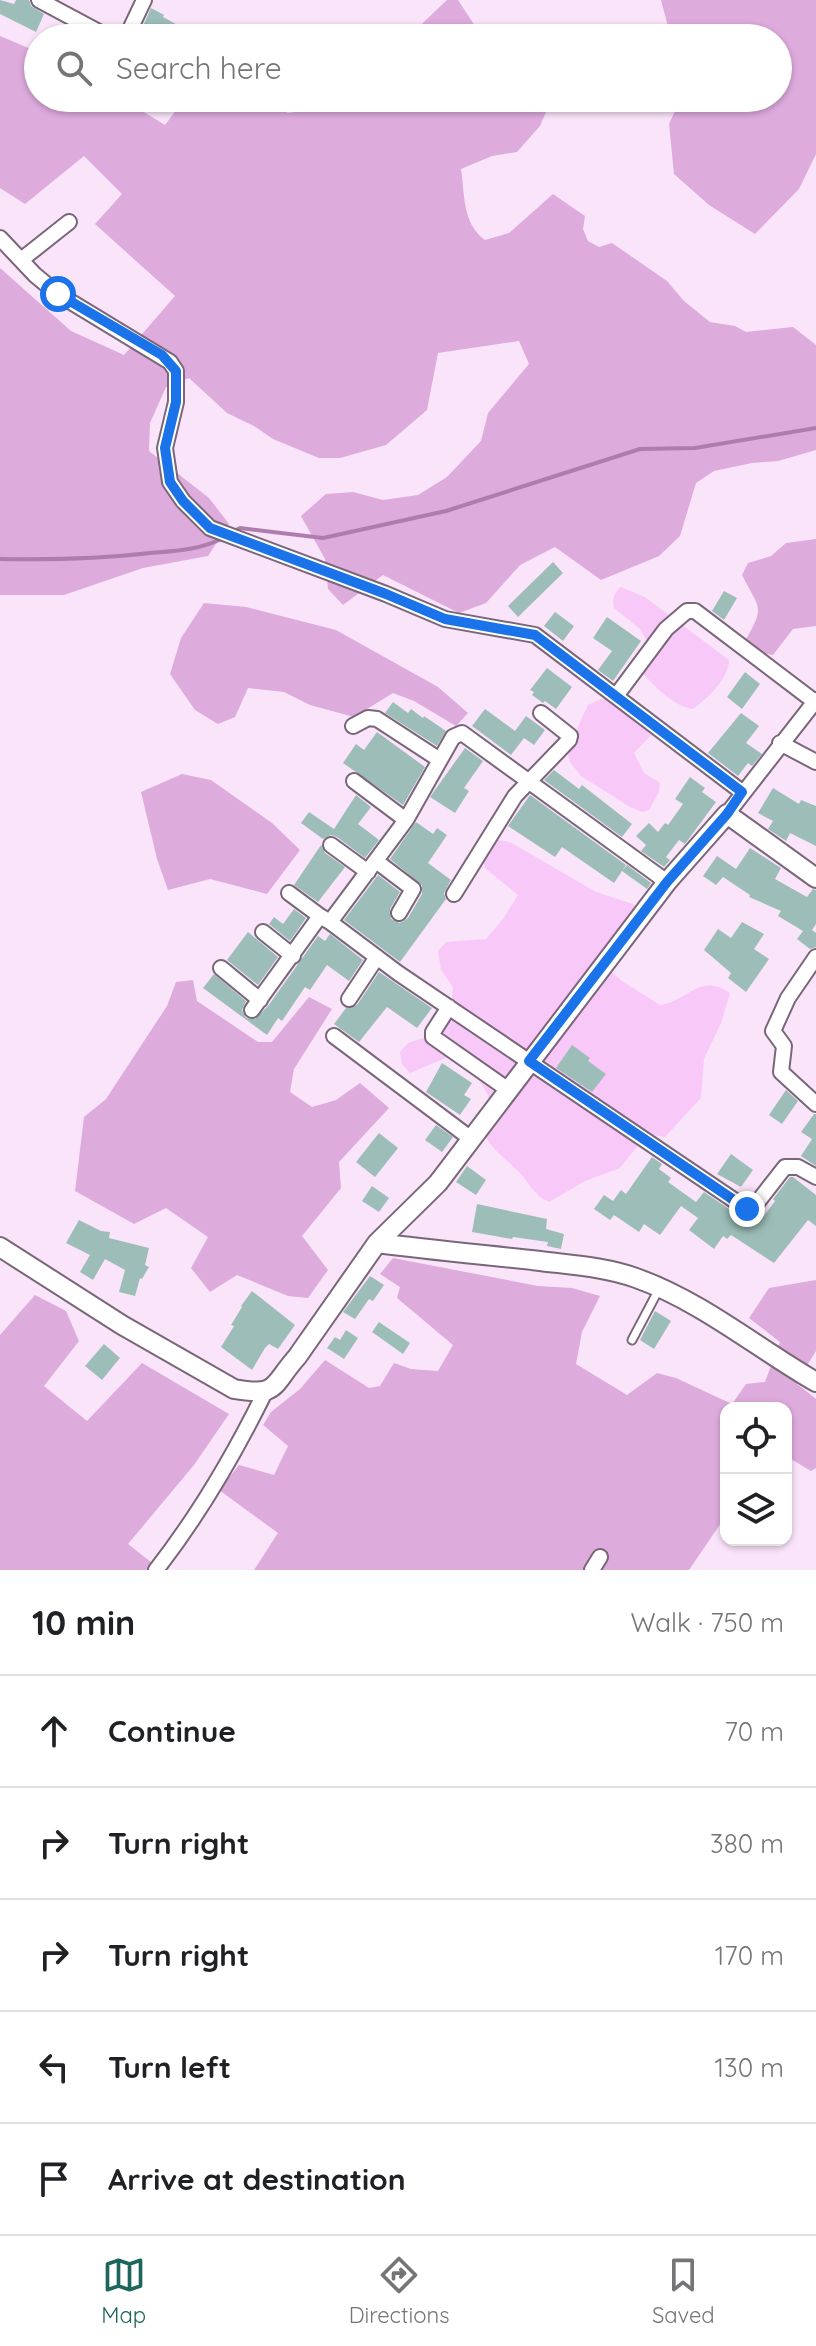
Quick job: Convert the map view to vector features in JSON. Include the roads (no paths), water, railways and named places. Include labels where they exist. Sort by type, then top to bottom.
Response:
[{"type":"street","points":[[39,0],[84,24]]},
{"type":"street","points":[[133,24],[144,0]]},
{"type":"street","points":[[21,260],[69,222]]},
{"type":"street","points":[[0,238],[58,294],[170,362],[176,371],[176,402],[165,448],[170,482],[210,528],[445,619],[535,635],[742,792]]},
{"type":"street","points":[[0,1247],[122,1325],[234,1389],[265,1392],[275,1388],[283,1372],[297,1357],[377,1243],[438,1183],[667,882],[727,814],[815,701],[695,611],[679,616],[666,629],[616,696]]},
{"type":"street","points":[[454,894],[515,796],[570,738],[541,713]]},
{"type":"street","points":[[353,726],[368,718],[377,719],[440,760]]},
{"type":"street","points":[[221,968],[256,1005],[293,956],[372,866],[406,820],[453,737],[462,733],[667,882]]},
{"type":"street","points":[[780,743],[816,762]]},
{"type":"street","points":[[354,781],[406,820]]},
{"type":"street","points":[[727,814],[816,878]]},
{"type":"street","points":[[331,845],[413,889],[399,913]]},
{"type":"street","points":[[289,893],[449,1007],[747,1209],[753,1208],[785,1167],[798,1167],[816,1177]]},
{"type":"street","points":[[263,932],[293,956]]},
{"type":"street","points":[[349,999],[377,957]]},
{"type":"street","points":[[816,957],[788,998],[773,1031],[784,1046],[781,1072],[816,1104]]},
{"type":"street","points":[[449,1007],[433,1037],[507,1089]]},
{"type":"street","points":[[334,1036],[470,1138]]},
{"type":"street","points":[[377,1243],[590,1267],[633,1277],[659,1288],[816,1382]]},
{"type":"street","points":[[156,1570],[234,1454],[265,1392]]},
{"type":"lane","points":[[632,1340],[659,1288]]},
{"type":"waterway","points":[[234,531],[240,528],[323,538],[446,511],[640,449],[695,448],[816,428]]},
{"type":"waterway","points":[[0,559],[75,559],[169,552],[223,538]]}]
